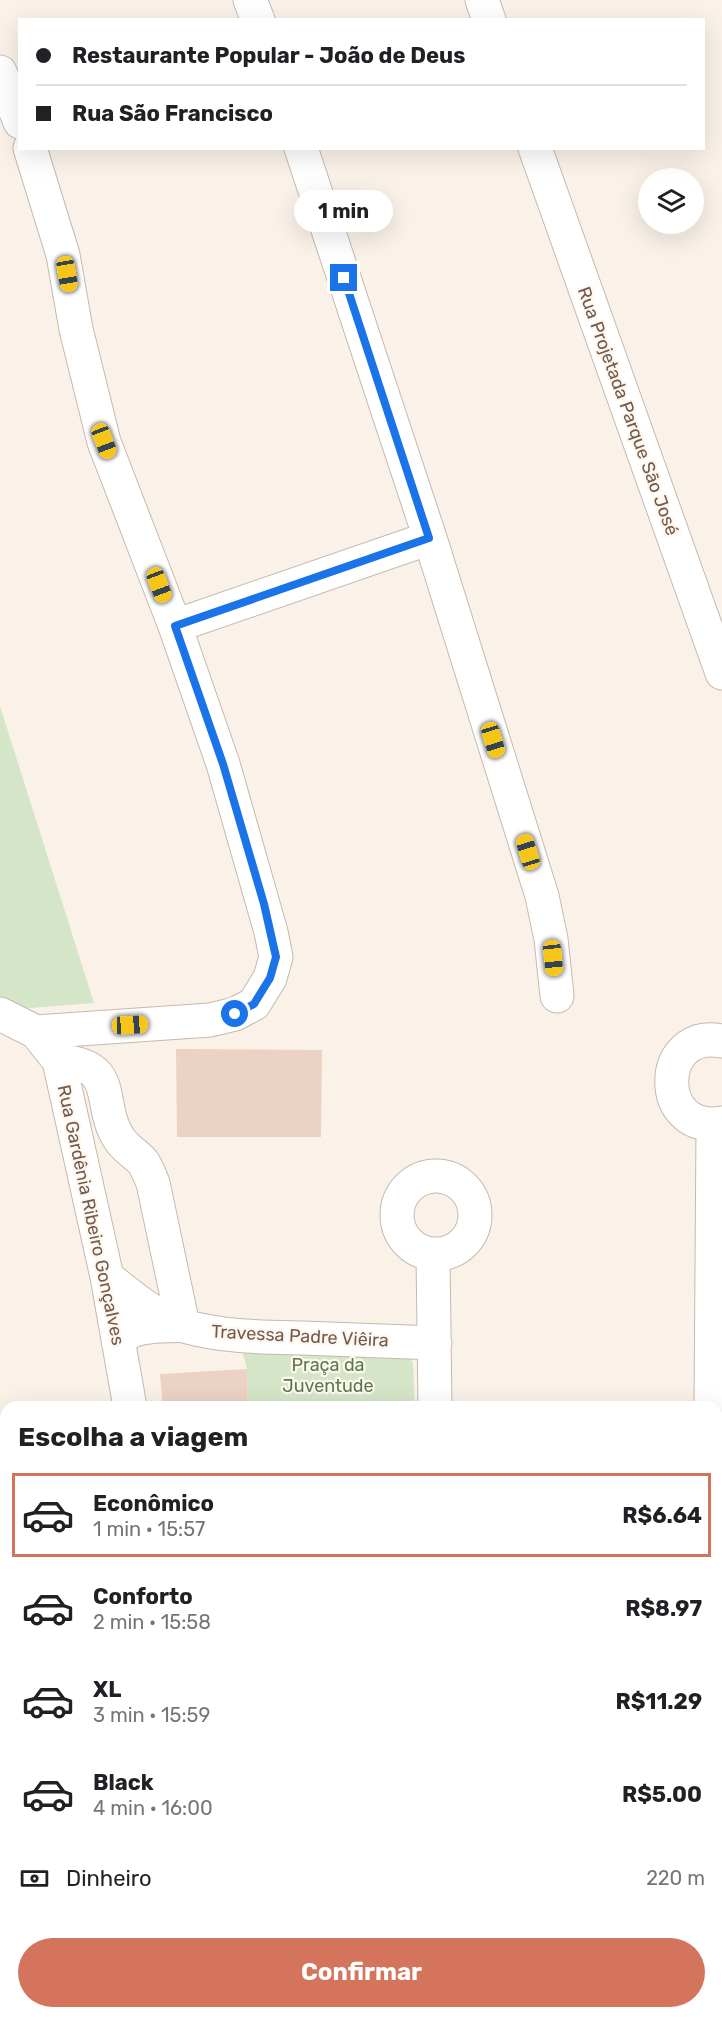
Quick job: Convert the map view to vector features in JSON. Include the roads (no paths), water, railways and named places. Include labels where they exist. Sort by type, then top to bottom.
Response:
[{"type":"street","points":[[250,0],[257,18]]},
{"type":"street","points":[[482,0],[488,18]]},
{"type":"street","points":[[0,72],[18,117]]},
{"type":"street","points":[[0,1014],[36,1032],[210,1020],[235,1014],[254,1004],[270,978],[276,957],[264,904],[223,764],[175,626],[104,441],[76,329],[63,255],[31,150]]},
{"type":"street","points":[[302,150],[429,538],[542,896],[551,939],[557,996]]},
{"type":"street","name":"Rua Projetada Parque São José","points":[[536,150],[722,674]]},
{"type":"street","points":[[175,626],[429,538]]},
{"type":"street","name":"Rua Gardênia Ribeiro Gonçalves","points":[[36,1032],[59,1061],[107,1277],[128,1401]]},
{"type":"street","points":[[711,1401],[718,1124],[700,1123],[683,1112],[673,1095],[670,1082],[672,1069],[678,1057],[688,1047],[700,1041],[722,1041]]},
{"type":"street","points":[[59,1061],[83,1065],[99,1077],[113,1126],[120,1140],[143,1163],[153,1183],[183,1325],[129,1331],[118,1341]]},
{"type":"street","points":[[433,1254],[435,1401]]},
{"type":"street","name":"Travessa Padre Viêira","points":[[107,1277],[142,1305],[183,1325],[216,1333],[435,1343]]},
{"type":"park label","name":"Praça da Juventude","points":[[328,1375]]}]
